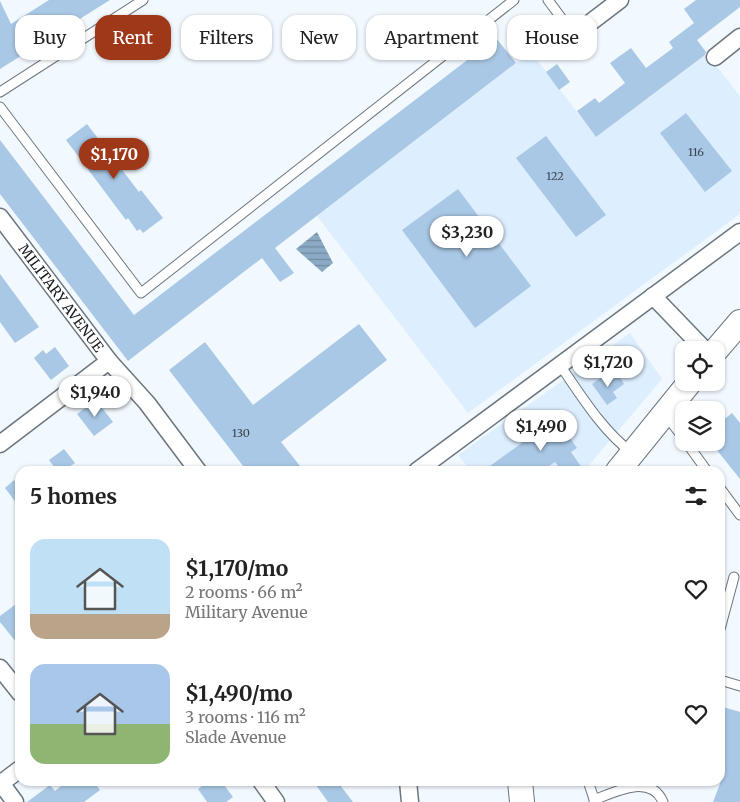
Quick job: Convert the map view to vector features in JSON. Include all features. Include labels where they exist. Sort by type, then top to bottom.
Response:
[{"type":"main road","points":[[724,341],[740,322]]},
{"type":"main road","points":[[625,462],[683,391]]},
{"type":"main road","points":[[520,786],[522,802]]},
{"type":"street","points":[[597,18],[620,0]]},
{"type":"street","points":[[714,57],[740,37]]},
{"type":"street","name":"MILITARY AVENUE","points":[[0,217],[109,362],[147,403],[194,466]]},
{"type":"street","points":[[424,466],[740,232]]},
{"type":"street","points":[[653,296],[696,341]]},
{"type":"street","points":[[0,444],[109,362]]},
{"type":"street","points":[[0,668],[15,687]]},
{"type":"street","points":[[15,773],[1,784],[15,802]]},
{"type":"street","points":[[265,786],[276,802]]},
{"type":"street","points":[[408,786],[410,802]]},
{"type":"lane","points":[[0,92],[144,0]]},
{"type":"lane","points":[[0,107],[141,293],[514,0]]},
{"type":"lane","points":[[548,0],[559,15]]},
{"type":"lane","points":[[560,365],[598,420],[617,442],[625,462]]},
{"type":"lane","points":[[665,413],[675,427]]},
{"type":"lane","points":[[693,451],[703,466]]},
{"type":"lane","points":[[725,495],[740,516]]},
{"type":"lane","points":[[725,610],[734,577]]},
{"type":"lane","points":[[725,682],[740,686]]},
{"type":"lane","points":[[590,786],[594,801],[633,786],[654,790],[662,802]]},
{"type":"shaded area","points":[[707,54],[740,96],[740,214],[468,413],[317,216],[521,60],[537,60],[596,137]]},
{"type":"shaded area","points":[[630,333],[662,379],[588,466],[467,466],[458,455]]},
{"type":"water","points":[[317,232],[333,263],[322,272],[296,249]]},
{"type":"building","points":[[49,0],[110,0],[85,16],[25,15]]},
{"type":"building","points":[[696,0],[740,0],[740,7],[697,40],[706,52],[705,55],[596,137],[577,111],[595,98],[599,103],[625,83],[610,63],[631,48],[646,68],[673,48],[669,42],[694,23],[684,9]]},
{"type":"building","points":[[0,1],[11,24],[15,21],[15,60],[0,69]]},
{"type":"building","points":[[497,39],[507,52],[507,60],[514,60],[516,63],[275,248],[294,273],[280,282],[262,258],[128,361],[0,194],[0,140],[134,315],[467,60],[497,60]]},
{"type":"building","points":[[557,64],[570,82],[559,90],[546,72]]},
{"type":"building","points":[[686,113],[732,171],[705,192],[660,133]]},
{"type":"building","points":[[87,124],[139,192],[141,190],[163,218],[143,233],[140,229],[137,231],[128,218],[126,220],[66,140]]},
{"type":"building","points":[[546,136],[606,215],[576,237],[516,158]]},
{"type":"building","points":[[458,189],[531,286],[475,328],[402,230]]},
{"type":"building","points":[[0,274],[39,327],[15,343],[0,322]]},
{"type":"building","points":[[359,324],[387,360],[281,442],[300,466],[243,466],[169,370],[205,342],[253,405]]},
{"type":"building","points":[[55,347],[69,366],[51,380],[34,358],[43,350],[46,354]]},
{"type":"building","points":[[618,374],[624,384],[613,392],[617,398],[607,405],[592,384],[602,377],[606,383]]},
{"type":"building","points":[[96,400],[113,422],[94,436],[77,414]]},
{"type":"building","points":[[732,413],[740,423],[740,479],[718,451],[725,451],[725,419]]},
{"type":"building","points":[[555,417],[577,448],[571,452],[581,466],[558,466],[555,462],[549,466],[490,466],[540,430],[539,428]]},
{"type":"building","points":[[64,449],[75,463],[70,466],[53,466],[49,460]]},
{"type":"building","points":[[14,480],[15,501],[5,488]]},
{"type":"building","points":[[15,605],[15,641],[0,622],[0,616]]},
{"type":"building","points":[[725,708],[740,712],[740,802],[713,802],[719,786],[725,786]]},
{"type":"building","points":[[49,786],[55,791],[61,786],[97,786],[100,790],[84,802],[27,802]]},
{"type":"building","points":[[202,786],[225,786],[233,797],[226,802],[207,802],[198,789]]},
{"type":"building","points":[[317,786],[341,786],[353,802],[328,802]]}]
